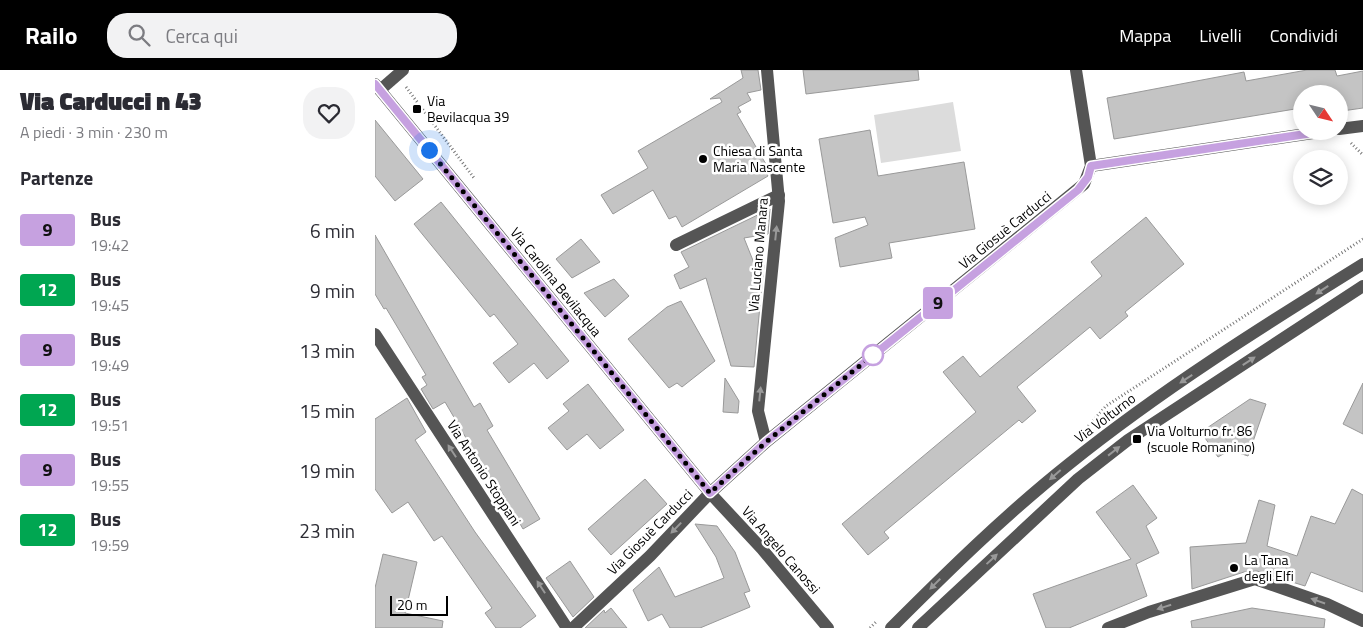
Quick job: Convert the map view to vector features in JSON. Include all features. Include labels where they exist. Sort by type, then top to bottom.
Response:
[{"type":"street","name":"Via Carolina Bevilacqua","points":[[403,70],[377,87],[710,493]]},
{"type":"street","name":"Via Luciano Manara","points":[[766,442],[759,411],[779,195],[767,70]]},
{"type":"street","points":[[1076,70],[1091,166],[1293,136]]},
{"type":"street","points":[[1348,128],[1361,127]]},
{"type":"street","name":"Via Giosuè Carducci","points":[[573,628],[650,556],[710,493],[766,442],[1078,190],[1088,177],[1091,166]]},
{"type":"street","points":[[676,245],[779,195]]},
{"type":"street","name":"Via Volturno","points":[[891,628],[957,562],[1068,464],[1168,390],[1363,264]]},
{"type":"street","points":[[919,628],[1078,479],[1128,440],[1363,286]]},
{"type":"street","name":"Via Antonio Stoppani","points":[[375,334],[567,628]]},
{"type":"street","name":"Via Angelo Canossi","points":[[710,493],[762,549],[828,628]]},
{"type":"street","points":[[1108,628],[1149,612],[1255,579],[1327,604],[1358,622]]},
{"type":"path","points":[[413,95],[477,181]]},
{"type":"shaded area","points":[[953,102],[961,151],[881,163],[874,115]]},
{"type":"building","name":"Chiesa di Santa Maria Nascente","points":[[741,70],[758,70],[761,90],[747,93],[751,100],[738,107],[741,112],[737,114],[767,166],[763,168],[768,176],[682,227],[676,216],[669,219],[653,190],[613,214],[601,195],[648,168],[638,151],[722,102],[720,98],[710,99],[743,78]]},
{"type":"building","points":[[803,70],[918,70],[919,80],[806,94]]},
{"type":"building","points":[[1307,70],[1335,70],[1337,76],[1363,71],[1363,108],[1348,110],[1348,85],[1293,85],[1293,109],[1114,139],[1107,98],[1244,72],[1246,81]]},
{"type":"building","points":[[375,120],[423,179],[395,201],[375,176]]},
{"type":"building","points":[[870,130],[878,176],[964,162],[975,229],[889,243],[892,258],[840,267],[835,238],[868,225],[865,217],[833,223],[819,139]]},
{"type":"building","points":[[441,202],[569,361],[547,379],[534,363],[509,383],[493,363],[518,344],[494,314],[490,317],[414,224]]},
{"type":"building","points":[[770,209],[768,234],[744,238],[756,268],[764,265],[754,367],[731,366],[706,278],[680,289],[674,275],[689,267],[681,252]]},
{"type":"building","points":[[1146,217],[1184,264],[1125,312],[1128,316],[1100,339],[1090,327],[1017,387],[1036,411],[1022,423],[1019,420],[884,532],[889,538],[868,555],[842,524],[976,412],[943,372],[963,356],[980,377],[1102,276],[1091,262]]},
{"type":"building","points":[[375,235],[474,407],[480,403],[493,426],[487,430],[540,519],[523,529],[500,489],[497,491],[445,402],[433,409],[421,389],[427,385],[422,377],[426,375],[386,308],[384,309],[375,294]]},
{"type":"building","points":[[581,239],[600,262],[572,278],[556,259]]},
{"type":"building","points":[[614,279],[629,296],[605,317],[584,293]]},
{"type":"building","points":[[681,301],[715,361],[682,387],[677,383],[669,388],[628,339],[667,307]]},
{"type":"building","points":[[725,378],[739,401],[738,413],[723,412]]},
{"type":"building","points":[[1363,383],[1363,434],[1343,424]]},
{"type":"building","points":[[588,384],[624,430],[600,449],[587,434],[567,450],[548,428],[569,411],[563,404]]},
{"type":"building","points":[[407,398],[426,432],[415,440],[475,532],[536,616],[520,628],[496,628],[485,613],[492,608],[442,536],[434,541],[408,502],[392,513],[375,489],[375,419]]},
{"type":"building","points":[[1250,399],[1266,404],[1248,456],[1230,450],[1218,457],[1201,432]]},
{"type":"building","points":[[645,479],[667,504],[611,555],[588,529]]},
{"type":"building","points":[[1133,485],[1157,518],[1146,526],[1159,553],[1136,564],[1147,596],[1069,628],[1046,628],[1033,594],[1131,559],[1096,512]]},
{"type":"building","points":[[1352,489],[1363,495],[1363,592],[1311,572],[1305,586],[1257,571],[1244,572],[1192,589],[1190,547],[1246,543],[1259,500],[1275,505],[1267,546],[1297,556],[1311,516],[1335,524]]},
{"type":"building","points":[[695,524],[717,526],[735,552],[750,591],[744,593],[750,607],[700,628],[670,628],[662,614],[648,621],[633,590],[659,567],[675,597],[724,578],[716,557]]},
{"type":"building","points":[[383,554],[417,562],[405,613],[443,621],[442,628],[375,628],[375,588]]},
{"type":"building","points":[[570,561],[594,597],[573,617],[546,578]]},
{"type":"building","points":[[611,608],[627,628],[585,628],[604,610],[605,613]]},
{"type":"building","points":[[1252,608],[1325,619],[1324,628],[1192,628],[1191,621]]},
{"type":"bus line","name":"9","points":[[375,84],[710,493],[766,442],[1078,190],[1088,177],[1091,166],[1293,136]]},
{"type":"place","name":"Via Bevilacqua 39","points":[[417,109]]},
{"type":"place","name":"Chiesa di Santa Maria Nascente","points":[[703,159]]},
{"type":"place","name":"Via Volturno fr. 86 (scuole Romanino)","points":[[1137,439]]},
{"type":"place","name":"La Tana degli Elfi","points":[[1234,568]]},
{"type":"route","points":[[429,150],[710,493],[766,442],[873,355]]}]
